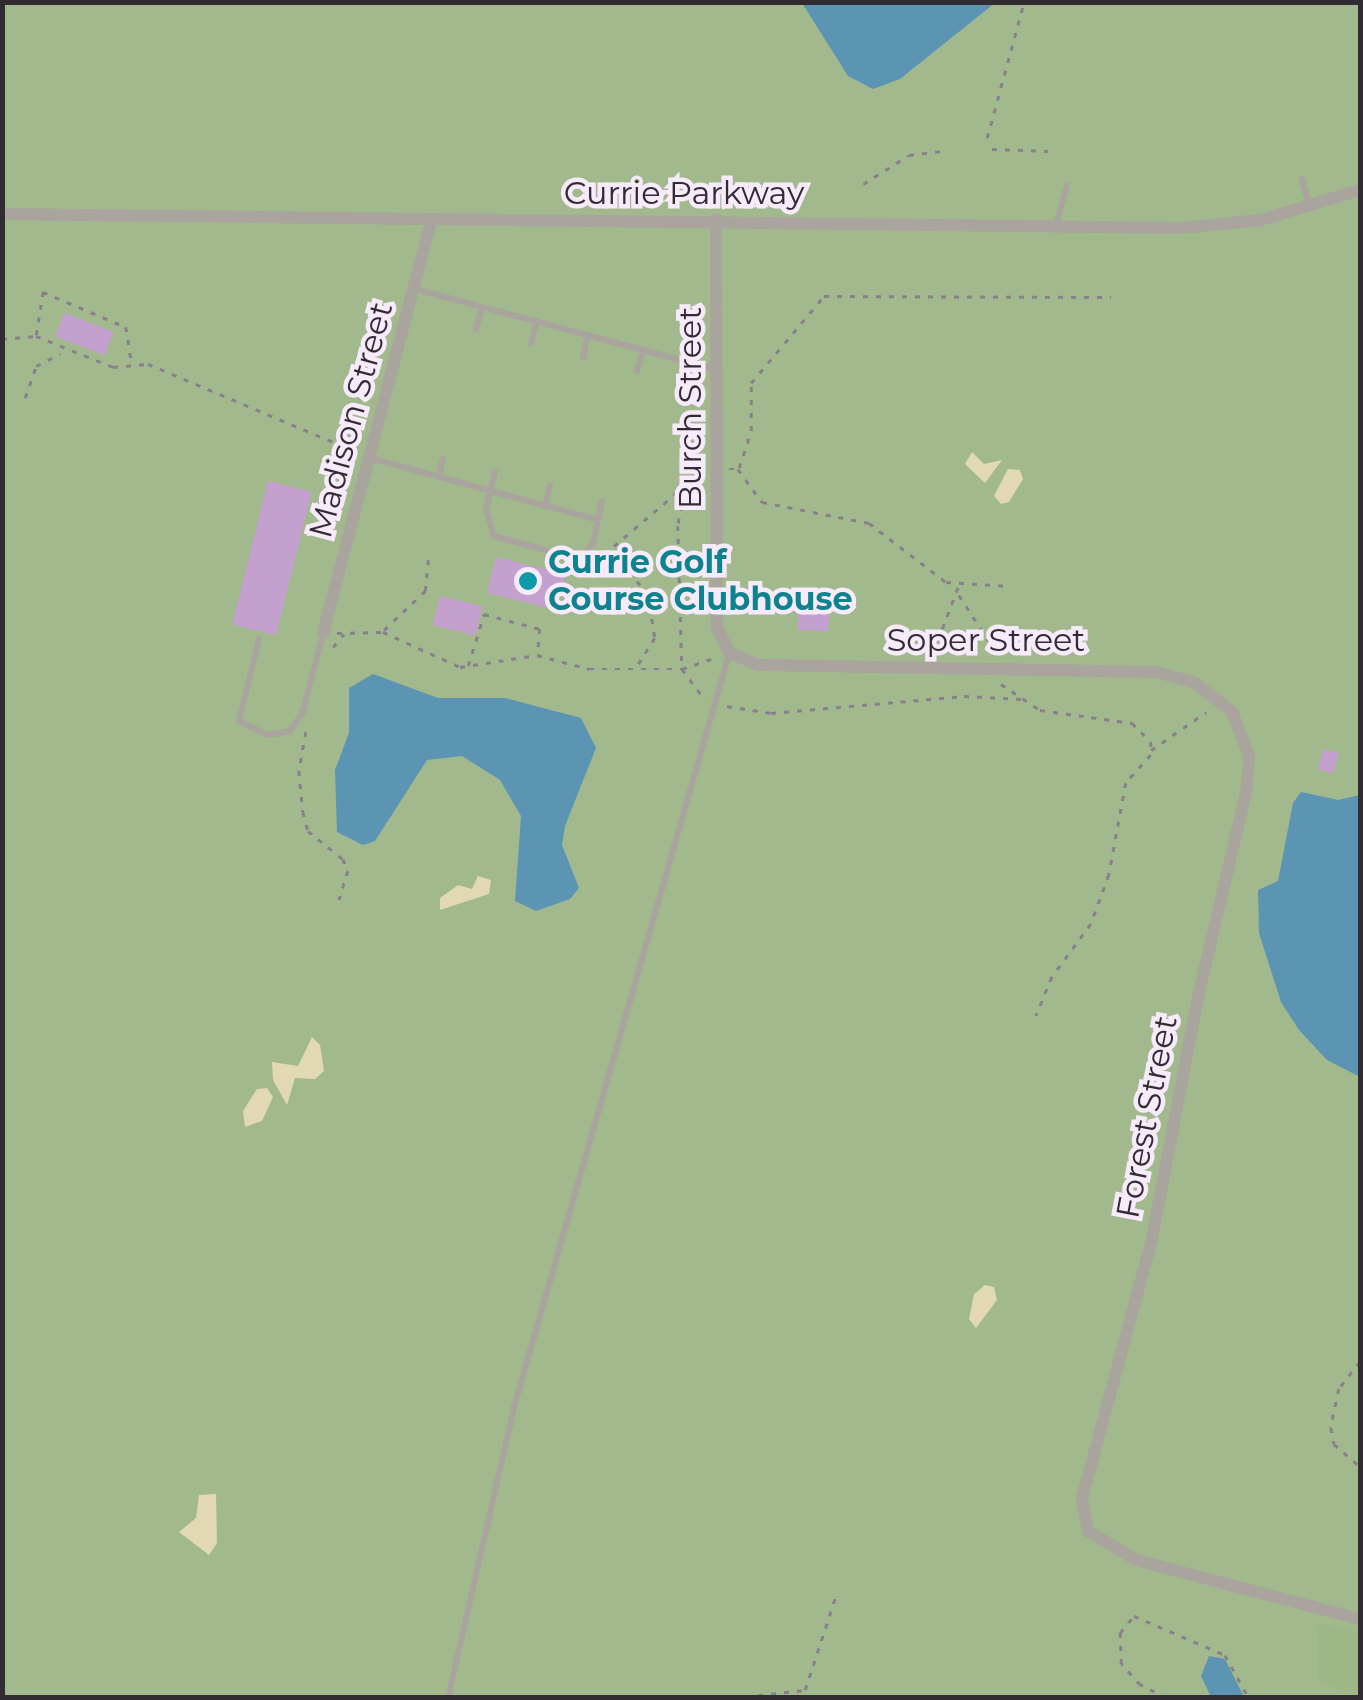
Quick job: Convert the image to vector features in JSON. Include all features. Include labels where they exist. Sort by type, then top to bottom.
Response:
[{"type":"street","name":"Currie Parkway","points":[[2,214],[716,219],[1055,228],[1222,225],[1310,208],[1360,190]]},
{"type":"street","name":"Burch Street","points":[[716,219],[717,628],[730,652]]},
{"type":"street","name":"Madison Street","points":[[323,634],[431,220]]},
{"type":"street","name":"Soper Street","points":[[730,652],[758,664],[1157,672],[1196,684],[1232,712]]},
{"type":"street","name":"Forest Street","points":[[1232,712],[1248,756],[1247,788],[1152,1239],[1082,1498],[1088,1531],[1136,1560],[1360,1618]]},
{"type":"lane","points":[[1302,179],[1310,208]]},
{"type":"lane","points":[[1055,228],[1066,186]]},
{"type":"lane","points":[[414,289],[719,370]]},
{"type":"lane","points":[[476,329],[482,307]]},
{"type":"lane","points":[[531,343],[536,322]]},
{"type":"lane","points":[[583,358],[588,335]]},
{"type":"lane","points":[[637,372],[643,350]]},
{"type":"lane","points":[[370,458],[598,520]]},
{"type":"lane","points":[[438,476],[443,458]]},
{"type":"lane","points":[[495,472],[487,525],[494,536],[512,542],[570,557],[585,554],[602,501]]},
{"type":"lane","points":[[545,506],[550,486]]},
{"type":"lane","points":[[259,639],[239,721],[268,734],[290,731],[302,714],[323,634]]},
{"type":"lane","points":[[448,1698],[514,1407],[730,652]]},
{"type":"path","points":[[987,138],[1024,2]]},
{"type":"path","points":[[992,149],[1048,151]]},
{"type":"path","points":[[863,184],[908,155],[947,150]]},
{"type":"path","points":[[36,336],[43,292],[126,327],[131,363]]},
{"type":"path","points":[[738,469],[751,431],[751,383],[824,296],[1111,297]]},
{"type":"path","points":[[2,339],[36,336],[112,366],[131,363],[167,371],[370,458]]},
{"type":"path","points":[[25,398],[36,366],[60,354]]},
{"type":"path","points":[[588,566],[687,480],[718,469],[738,469]]},
{"type":"path","points":[[738,469],[762,502],[870,523],[925,572],[958,586],[970,580],[1010,586]]},
{"type":"path","points":[[687,480],[678,526],[682,669],[714,702],[771,712],[964,696],[1022,699]]},
{"type":"path","points":[[383,632],[424,591],[430,555]]},
{"type":"path","points":[[569,570],[588,566],[640,580],[653,612],[655,638],[636,669]]},
{"type":"path","points":[[924,667],[958,595],[958,586]]},
{"type":"path","points":[[958,595],[1008,668]]},
{"type":"path","points":[[569,601],[626,598],[653,612]]},
{"type":"path","points":[[468,667],[484,614],[540,629],[538,655]]},
{"type":"path","points":[[323,634],[383,632],[436,661],[468,667],[538,655],[589,669],[682,669],[730,652]]},
{"type":"path","points":[[327,653],[345,633]]},
{"type":"path","points":[[980,668],[1040,710],[1132,723],[1146,732],[1151,750]]},
{"type":"path","points":[[1036,1016],[1052,977],[1092,924],[1109,875],[1126,784],[1151,750],[1217,700]]},
{"type":"path","points":[[308,714],[299,771],[303,812],[308,830],[344,859],[348,871],[338,900]]},
{"type":"path","points":[[2,1298],[2,1366]]},
{"type":"path","points":[[1360,1362],[1339,1389],[1331,1428],[1334,1444],[1360,1467]]},
{"type":"path","points":[[732,1698],[805,1690],[837,1592]]},
{"type":"path","points":[[1166,1698],[1140,1684],[1121,1664],[1120,1633],[1134,1616],[1225,1655],[1249,1698]]},
{"type":"green space","points":[[3,3],[1360,3],[1360,1698],[3,1698]]},
{"type":"green space","points":[[1317,1622],[1360,1633],[1360,1697],[1318,1681]]},
{"type":"sand","points":[[972,452],[984,464],[1002,460],[985,483],[965,464]]},
{"type":"sand","points":[[1008,469],[1020,470],[1023,479],[1009,502],[1001,504],[994,496]]},
{"type":"sand","points":[[478,876],[491,880],[489,894],[440,910],[440,898],[458,885],[472,889]]},
{"type":"sand","points":[[312,1037],[320,1045],[324,1071],[315,1079],[295,1078],[287,1105],[273,1080],[272,1062],[298,1066]]},
{"type":"sand","points":[[267,1088],[273,1097],[262,1121],[245,1127],[243,1111],[257,1089]]},
{"type":"sand","points":[[985,1285],[994,1287],[997,1300],[976,1328],[969,1319],[974,1294]]},
{"type":"sand","points":[[216,1494],[217,1543],[209,1555],[179,1532],[196,1518],[199,1495]]},
{"type":"water","points":[[802,3],[995,3],[900,79],[873,89],[848,76]]},
{"type":"water","points":[[373,674],[438,698],[505,698],[581,718],[596,748],[565,826],[562,845],[579,888],[570,899],[536,911],[515,901],[521,816],[500,780],[462,756],[427,760],[375,841],[363,845],[337,832],[335,770],[349,733],[349,688]]},
{"type":"water","points":[[1301,792],[1338,800],[1360,795],[1360,1077],[1327,1060],[1299,1030],[1281,1002],[1259,933],[1258,890],[1278,881],[1293,803]]},
{"type":"water","points":[[1209,1656],[1225,1659],[1244,1697],[1211,1697],[1201,1676]]},
{"type":"building","points":[[64,313],[113,332],[105,355],[55,336]]},
{"type":"building","points":[[268,481],[312,492],[276,635],[232,625]]},
{"type":"building","name":"Currie Golf Course Clubhouse","points":[[496,557],[566,574],[557,610],[487,593]]},
{"type":"building","points":[[440,596],[483,607],[475,636],[433,625]]},
{"type":"building","points":[[811,599],[831,600],[828,631],[798,630],[798,607],[811,608]]},
{"type":"building","points":[[1323,749],[1339,753],[1333,773],[1318,769]]},
{"type":"place","name":"Currie Golf Course Clubhouse","points":[[528,581]]}]
